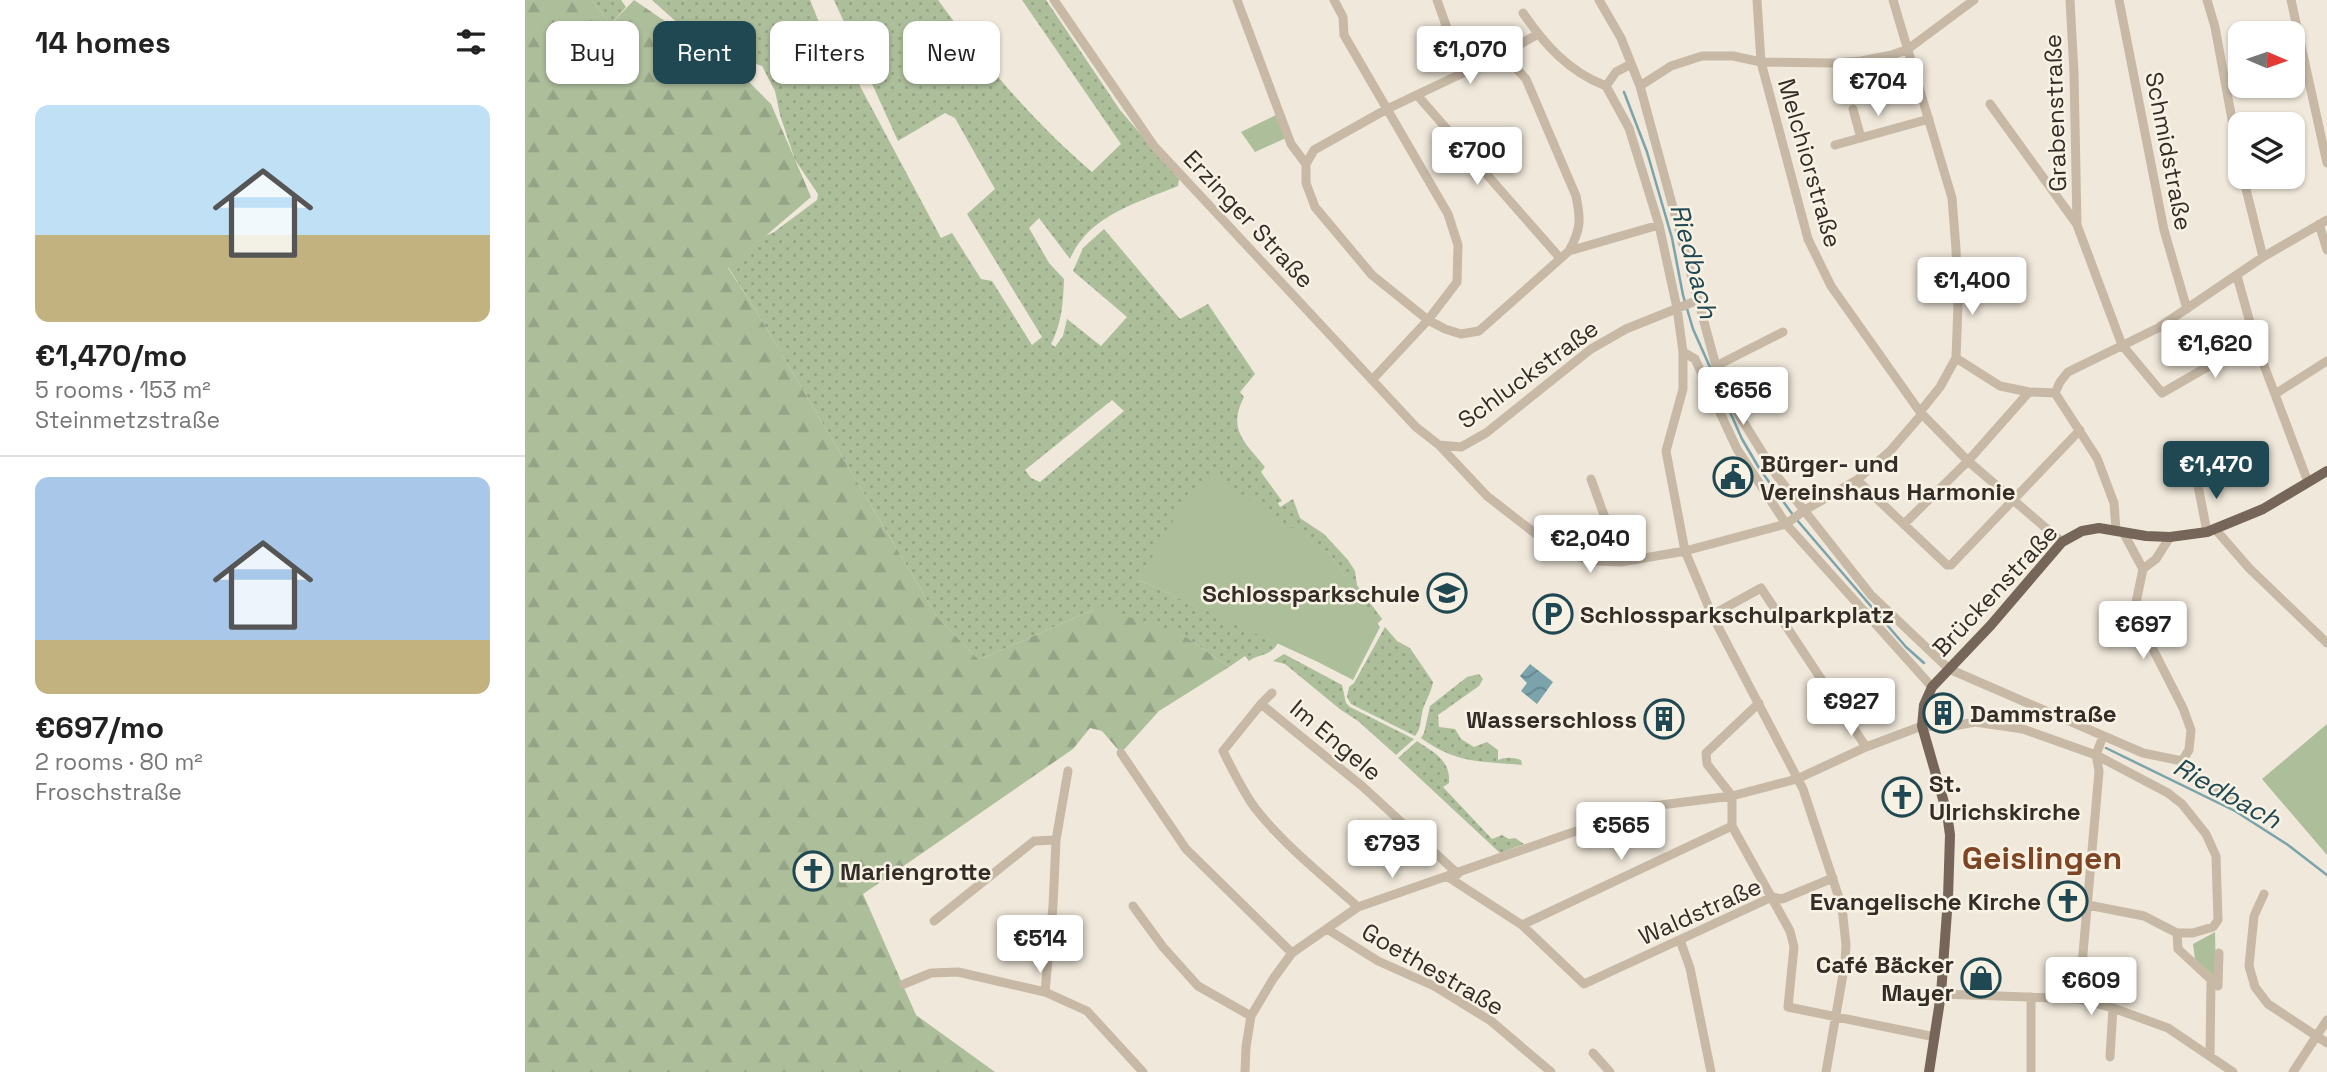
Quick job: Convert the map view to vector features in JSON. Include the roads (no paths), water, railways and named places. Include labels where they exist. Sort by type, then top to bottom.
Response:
[{"type":"main road","name":"Brückenstraße","points":[[1922,726],[1924,705],[1933,687],[1991,625],[2062,542],[2082,531],[2099,528],[2170,537],[2211,531],[2263,509],[2327,471]]},
{"type":"main road","points":[[1922,726],[1947,813],[1949,835],[1948,898],[1941,994],[1929,1072]]},
{"type":"street","name":"Erzinger Straße","points":[[1055,0],[1154,146],[1416,427],[1439,445],[1487,496],[1559,552],[1597,561],[1621,562],[1685,551],[1795,518],[1857,480],[1891,450],[1940,387],[1956,358]]},
{"type":"street","points":[[1237,0],[1291,144],[1306,164]]},
{"type":"street","points":[[1334,0],[1343,17],[1344,35],[1448,214],[1458,245],[1457,282],[1428,320],[1372,380]]},
{"type":"street","points":[[1437,0],[1463,73]]},
{"type":"street","points":[[1599,0],[1621,38],[1640,86],[1695,301],[1745,446],[1777,476],[1795,518],[1949,669],[2143,753],[2182,761],[2201,781],[2231,794]]},
{"type":"street","name":"Melchiorstraße","points":[[1757,0],[1761,62],[1808,239],[1831,286],[1921,413],[1968,461],[2062,542]]},
{"type":"street","points":[[1893,0],[1952,198],[1958,305],[1956,358],[2000,386],[2029,392],[2055,393]]},
{"type":"street","points":[[1640,86],[1671,66],[1702,56],[1733,56],[1761,62],[1834,63],[1861,61],[1908,49],[1974,0]]},
{"type":"street","name":"Grabenstraße","points":[[2070,0],[2077,225]]},
{"type":"street","name":"Schmidstraße","points":[[2119,0],[2164,230],[2187,309]]},
{"type":"street","points":[[2207,0],[2230,112]]},
{"type":"street","points":[[2291,0],[2327,163]]},
{"type":"street","points":[[1523,13],[1538,34],[1572,69],[1606,86],[1629,128],[1659,225],[1679,307],[1683,352],[1683,389],[1666,451],[1685,551],[1712,615],[1803,789],[1842,907],[1846,945],[1837,1017],[1826,1072]]},
{"type":"street","points":[[1538,34],[1498,60],[1463,73],[1387,109],[1314,150],[1306,164],[1306,183],[1315,207],[1372,275],[1428,320],[1461,334],[1479,331],[1569,251],[1659,225]]},
{"type":"street","points":[[1498,60],[1515,66],[1526,79],[1576,196],[1580,216],[1578,234],[1569,251]]},
{"type":"street","points":[[1606,86],[1616,72],[1631,64]]},
{"type":"street","points":[[1417,95],[1560,258]]},
{"type":"street","name":"Grabenstraße","points":[[1990,104],[2077,225],[2122,345],[2162,393],[2209,366],[2256,344]]},
{"type":"street","points":[[1853,108],[1861,138]]},
{"type":"street","points":[[1835,145],[1929,119]]},
{"type":"street","points":[[2246,189],[2263,257]]},
{"type":"street","points":[[2055,393],[2068,372],[2158,328],[2263,257],[2323,222],[2327,250]]},
{"type":"street","points":[[2237,276],[2256,344],[2308,482]]},
{"type":"street","name":"Schluckstraße","points":[[1439,445],[1461,447],[1486,433],[1591,349],[1626,329],[1695,301]]},
{"type":"street","points":[[1716,366],[1783,332]]},
{"type":"street","points":[[1683,352],[1695,359],[1745,446],[1795,518],[1933,687]]},
{"type":"street","points":[[2275,394],[2327,361]]},
{"type":"street","points":[[1904,524],[1968,461],[2029,392]]},
{"type":"street","points":[[2055,393],[2097,458],[2114,503],[2119,531],[2143,569]]},
{"type":"street","points":[[1857,480],[1947,565],[1951,565],[2080,430]]},
{"type":"street","points":[[2196,475],[2211,531],[2327,643]]},
{"type":"street","points":[[1591,479],[1621,562]]},
{"type":"street","points":[[2170,537],[2156,559],[2143,569],[2134,612],[2183,708],[2191,730],[2189,750],[2182,761]]},
{"type":"street","points":[[1712,615],[1761,588],[1865,747]]},
{"type":"street","name":"Im Engele","points":[[1272,693],[1261,704],[1362,786],[1458,874]]},
{"type":"street","points":[[1759,703],[1706,753],[1707,764],[1732,796],[1732,826],[1790,931],[1794,947],[1788,1007],[1935,1037]]},
{"type":"street","points":[[1261,704],[1223,751],[1237,782],[1256,809],[1303,858],[1357,907]]},
{"type":"street","points":[[1245,1072],[1251,1016],[1273,979],[1292,953],[1357,907],[1645,807],[1732,796],[1797,779],[1865,747],[1922,726],[1948,727],[1975,722],[2023,729],[2096,755],[2168,793],[2182,804],[2206,834],[2216,856],[2218,920],[2213,927],[2193,933],[2177,933],[2144,916],[2088,905]]},
{"type":"street","points":[[2079,999],[2099,771],[2096,755],[2103,736]]},
{"type":"street","points":[[1121,753],[1186,849],[1292,953]]},
{"type":"street","points":[[1045,992],[1056,840],[1068,771]]},
{"type":"street","points":[[1448,877],[1522,925],[1732,826]]},
{"type":"street","points":[[934,921],[1034,841],[1056,840]]},
{"type":"street","name":"Waldstraße","points":[[1522,925],[1584,984],[1772,897],[1783,899],[1833,878]]},
{"type":"street","points":[[2264,894],[2254,916],[2249,966],[2255,988],[2268,1004],[2327,1043]]},
{"type":"street","points":[[1133,906],[1163,947],[1198,986],[1251,1016]]},
{"type":"street","name":"Goethestraße","points":[[1327,929],[1378,961],[1434,986],[1491,1021],[1551,1072]]},
{"type":"street","points":[[2177,933],[2178,949],[2215,983]]},
{"type":"street","points":[[1680,940],[1690,968],[1711,1072]]},
{"type":"street","points":[[2210,1056],[2219,953]]},
{"type":"street","points":[[904,984],[931,973],[958,972],[1045,992],[1087,1011],[1143,1072]]},
{"type":"street","points":[[1941,994],[2079,999],[2113,1008],[2168,1028],[2233,1072]]},
{"type":"street","points":[[2031,997],[2031,1072]]},
{"type":"street","points":[[2110,1058],[2113,1008]]},
{"type":"street","points":[[2293,1072],[2327,1020]]},
{"type":"street","points":[[1593,1053],[1610,1072]]},
{"type":"water","points":[[1530,664],[1553,682],[1537,704],[1521,691],[1527,683],[1520,676]]},
{"type":"waterway","name":"Riedbach","points":[[1624,92],[1647,152],[1672,238],[1693,329],[1742,439],[1793,515]]},
{"type":"waterway","name":"Riedbach","points":[[1797,520],[1906,647],[1924,663]]},
{"type":"waterway","name":"Riedbach","points":[[2106,748],[2235,811],[2288,845],[2327,875]]},
{"type":"place","name":"Bürger- und Vereinshaus Harmonie","points":[[1733,477]]},
{"type":"place","name":"Schlossparkschule","points":[[1447,593]]},
{"type":"place","name":"Schlossparkschulparkplatz","points":[[1553,614]]},
{"type":"place","name":"Dammstraße","points":[[1943,713]]},
{"type":"place","name":"Wasserschloss","points":[[1664,719]]},
{"type":"place","name":"St. Ulrichskirche","points":[[1902,797]]},
{"type":"place","name":"Mariengrotte","points":[[813,871]]},
{"type":"place","name":"Evangelische Kirche","points":[[2068,901]]},
{"type":"place","name":"Café Bäcker Mayer","points":[[1981,978]]},
{"type":"district","name":"Geislingen","points":[[2042,858]]}]
